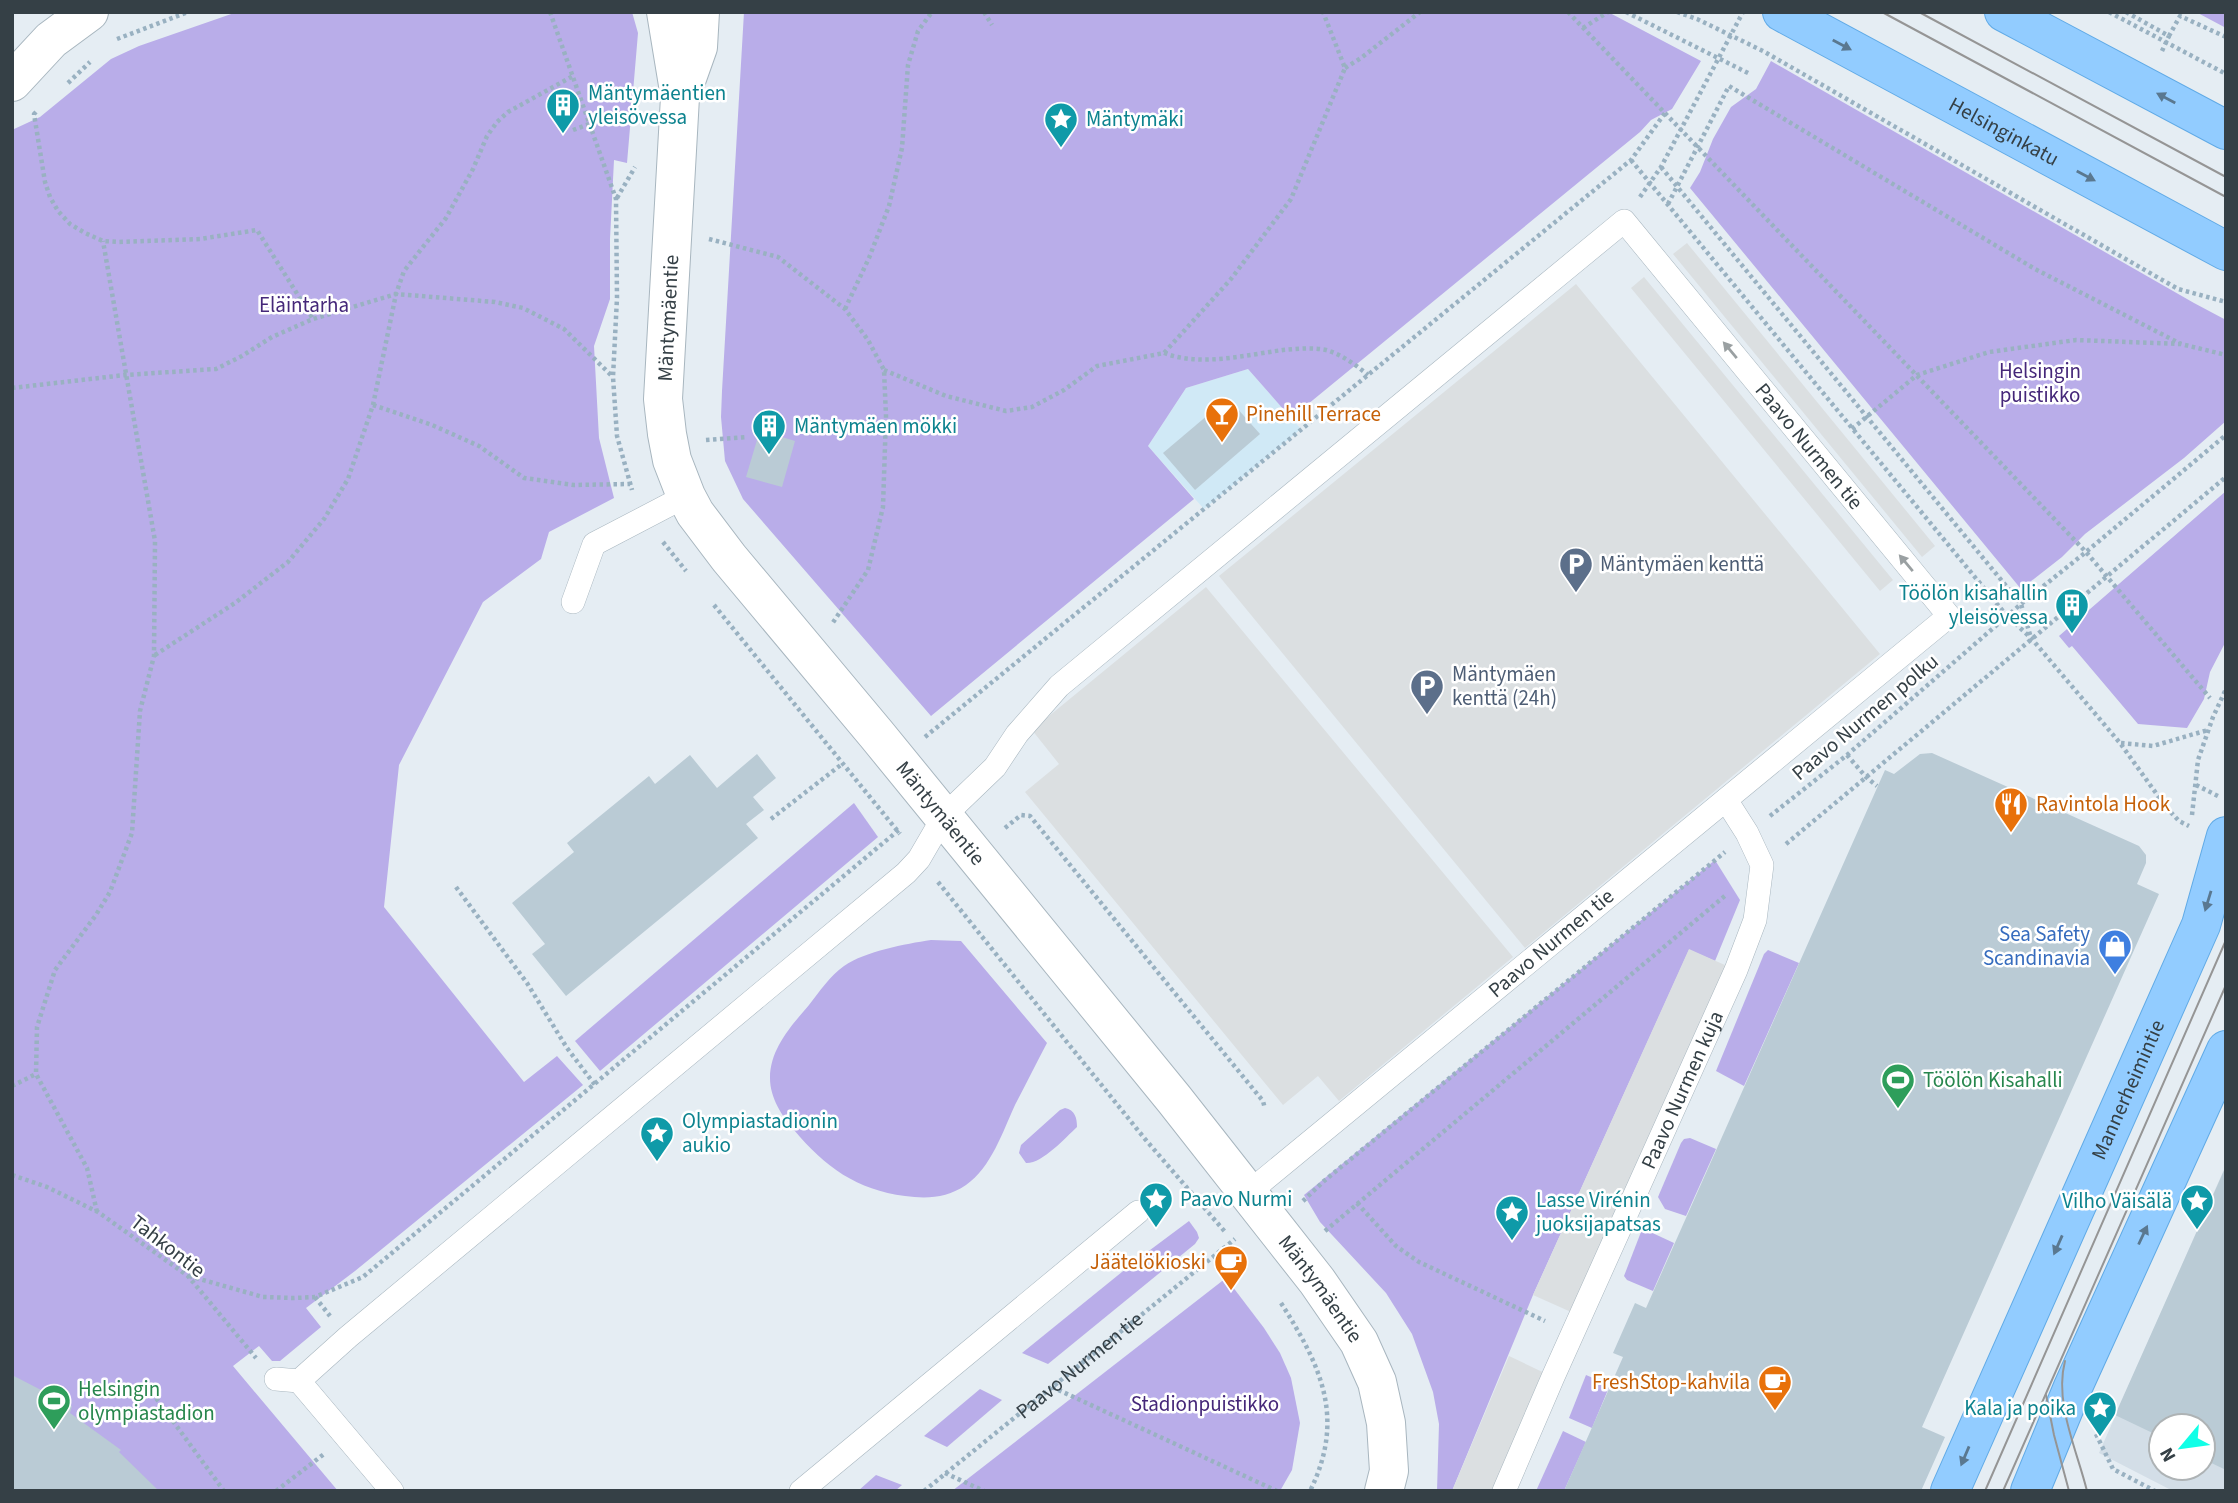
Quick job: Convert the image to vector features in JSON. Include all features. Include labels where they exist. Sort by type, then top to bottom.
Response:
[{"type":"main road","name":"Helsinginkatu","points":[[1782,12],[2226,251]]},
{"type":"main road","points":[[2004,12],[2226,130]]},
{"type":"main road","name":"Mannerheimintie","points":[[1950,1491],[2201,925],[2208,831]]},
{"type":"main road","points":[[2037,1489],[2073,1387],[2226,1050]]},
{"type":"street","name":"Mäntymäentie","points":[[666,12],[680,97],[663,399],[667,435],[685,496],[729,558],[944,816],[1317,1280],[1359,1342],[1377,1382],[1384,1412],[1386,1481]]},
{"type":"street","name":"Mäntymäentie","points":[[680,97],[698,47],[701,12]]},
{"type":"street","points":[[12,82],[51,40],[81,13]]},
{"type":"lane","points":[[392,1491],[287,1380],[359,1328],[874,900],[919,859],[944,816],[995,767],[1017,734],[1059,686],[1624,220]]},
{"type":"lane","name":"Paavo Nurmen tie","points":[[1248,1193],[1949,615],[1624,220]]},
{"type":"lane","points":[[573,602],[594,544],[685,496]]},
{"type":"lane","name":"Paavo Nurmen kuja","points":[[1504,1491],[1755,920],[1762,865],[1747,833],[1726,800]]},
{"type":"lane","points":[[801,1491],[1138,1212]]},
{"type":"path","points":[[108,47],[117,39],[188,12]]},
{"type":"path","points":[[550,12],[616,199],[617,298],[613,377],[617,436],[630,484],[643,517],[687,571]]},
{"type":"path","points":[[845,309],[889,206],[902,148],[908,65],[918,32],[932,12]]},
{"type":"path","points":[[984,12],[992,25]]},
{"type":"path","points":[[1323,12],[1345,68]]},
{"type":"path","points":[[1164,353],[1230,279],[1291,199],[1345,68],[1420,12]]},
{"type":"path","points":[[1568,12],[2086,552],[2210,698]]},
{"type":"path","points":[[1583,28],[1608,12]]},
{"type":"path","points":[[1626,12],[1750,74]]},
{"type":"path","points":[[1678,12],[1774,57],[2178,289],[2226,302]]},
{"type":"path","points":[[1624,220],[1661,167],[1744,12]]},
{"type":"path","points":[[2109,12],[2226,74]]},
{"type":"path","points":[[2126,12],[2169,36]]},
{"type":"path","points":[[81,13],[117,39]]},
{"type":"path","points":[[2162,51],[2180,16],[2226,37]]},
{"type":"path","points":[[62,88],[99,54]]},
{"type":"path","points":[[154,656],[235,603],[288,562],[324,519],[348,479],[373,405],[396,294],[404,271],[446,218],[474,169],[487,135],[497,122],[508,112],[573,76]]},
{"type":"path","points":[[1668,204],[1729,86],[2035,269],[2181,344]]},
{"type":"path","points":[[44,105],[34,114],[45,182],[58,211],[70,224],[103,241],[200,239],[257,230],[313,319]]},
{"type":"path","points":[[863,791],[926,736],[1631,160],[1665,113]]},
{"type":"path","points":[[573,130],[589,124]]},
{"type":"path","points":[[1631,160],[2007,616],[2031,638],[2120,743],[2166,807],[2179,821],[2208,831]]},
{"type":"path","points":[[1661,167],[2021,604],[2031,638]]},
{"type":"path","points":[[706,251],[707,238],[778,257],[845,309],[868,340],[884,370],[886,416],[883,507],[868,570],[831,624],[840,634]]},
{"type":"path","points":[[97,1212],[86,1168],[36,1074],[37,1027],[55,970],[110,892],[132,833],[141,711],[154,656],[155,541],[103,241]]},
{"type":"path","points":[[12,388],[125,375],[216,369],[272,337],[313,319],[396,294],[495,302],[523,308],[564,329],[613,377]]},
{"type":"path","points":[[1852,429],[1917,375],[1989,352],[2076,340],[2181,344],[2226,355]]},
{"type":"path","points":[[884,370],[946,396],[1006,411],[1032,407],[1064,390],[1097,366],[1164,353],[1177,358],[1209,359],[1307,348],[1327,351],[1354,363],[1368,374]]},
{"type":"path","points":[[373,405],[432,425],[479,446],[524,478],[574,485],[630,484]]},
{"type":"path","points":[[700,431],[705,450]]},
{"type":"path","name":"Paavo Nurmen polku","points":[[1299,1205],[1324,1181],[1747,833],[1847,755],[2021,604],[2226,435]]},
{"type":"path","points":[[702,440],[747,437]]},
{"type":"path","points":[[712,603],[1144,1139],[1240,1250]]},
{"type":"path","points":[[2120,743],[2153,746],[2209,730]]},
{"type":"path","points":[[1847,755],[1877,786]]},
{"type":"path","points":[[771,820],[842,764]]},
{"type":"path","points":[[2196,785],[2226,800]]},
{"type":"path","points":[[1005,828],[1021,815],[1030,816],[1263,1101],[1265,1109]]},
{"type":"path","points":[[188,1276],[263,1297],[294,1298],[315,1297],[363,1277],[897,830]]},
{"type":"path","points":[[456,887],[527,983],[567,1048],[601,1092]]},
{"type":"path","points":[[12,1086],[36,1074]]},
{"type":"path","name":"Tahkontie","points":[[12,1175],[47,1187],[97,1212],[188,1276],[251,1352],[287,1380]]},
{"type":"path","points":[[1357,1203],[1396,1246],[1419,1262],[1572,1334]]},
{"type":"path","name":"Paavo Nurmen tie","points":[[924,1491],[1232,1240]]},
{"type":"path","points":[[1273,1293],[1309,1351],[1325,1392],[1329,1426],[1324,1458],[1310,1491]]},
{"type":"path","points":[[148,1387],[224,1491]]},
{"type":"path","points":[[1052,1387],[1277,1491]]},
{"type":"path","points":[[2099,1424],[2095,1436],[2113,1469],[2155,1491]]},
{"type":"path","points":[[946,1473],[984,1491]]},
{"type":"path","points":[[276,1491],[296,1477]]},
{"type":"shaded area","points":[[1687,243],[1935,546],[1922,557],[1673,254]]},
{"type":"shaded area","points":[[1644,277],[1893,580],[1880,591],[1631,288]]},
{"type":"shaded area","points":[[1576,284],[1880,654],[1525,948],[1219,576]]},
{"type":"shaded area","points":[[1248,369],[1301,429],[1204,509],[1148,446],[1186,388]]},
{"type":"shaded area","points":[[1206,587],[1513,957],[1339,1101],[1318,1076],[1283,1105],[1025,792],[1059,764],[1032,730]]},
{"type":"shaded area","points":[[1689,949],[1736,970],[1580,1316],[1533,1295]]},
{"type":"shaded area","points":[[2226,1165],[2226,1491],[2173,1491],[2155,1482],[2217,1482],[2217,1412],[2147,1412],[2147,1478],[2099,1453]]},
{"type":"shaded area","points":[[1509,1356],[1553,1377],[1504,1491],[1452,1491]]},
{"type":"green space","name":"Eläintarha","points":[[237,12],[632,12],[638,33],[627,163],[614,160],[610,299],[594,346],[599,438],[614,498],[549,532],[541,559],[483,602],[399,765],[384,907],[524,1082],[557,1056],[583,1085],[306,1308],[321,1327],[280,1361],[272,1361],[259,1346],[233,1366],[338,1491],[12,1491],[12,130],[40,117],[111,59],[139,46]]},
{"type":"green space","name":"Mäntymäki","points":[[744,12],[1608,12],[1701,61],[1672,109],[1651,120],[1640,132],[1291,418],[1248,369],[1186,388],[1148,446],[1194,499],[931,716],[743,499],[725,461],[721,417],[722,391]]},
{"type":"green space","points":[[2196,12],[2226,12],[2226,28]]},
{"type":"green space","name":"Helsingin puistikko","points":[[1771,61],[2226,320],[2226,421],[2021,589],[1690,188],[1731,107],[1756,89]]},
{"type":"green space","points":[[2226,491],[2226,641],[2210,672],[2204,699],[2187,728],[2138,724],[2072,646],[2069,648],[2059,636]]},
{"type":"green space","points":[[854,803],[878,837],[600,1071],[575,1041]]},
{"type":"green space","points":[[1715,860],[1740,900],[1715,961],[1689,950],[1533,1295],[1452,1491],[1437,1491],[1439,1424],[1433,1392],[1412,1334],[1386,1293],[1320,1222],[1304,1195]]},
{"type":"green space","points":[[931,940],[961,941],[1047,1043],[995,1148],[975,1178],[944,1195],[905,1196],[857,1182],[830,1166],[818,1155],[785,1119],[774,1100],[771,1067],[783,1038],[839,970],[874,952]]},
{"type":"green space","points":[[1768,950],[1799,963],[1744,1086],[1716,1071]]},
{"type":"green space","points":[[1065,1108],[1075,1115],[1077,1127],[1046,1155],[1026,1163],[1019,1153],[1021,1145]]},
{"type":"green space","points":[[1690,1138],[1716,1149],[1686,1216],[1665,1209],[1658,1197],[1681,1143]]},
{"type":"green space","points":[[1189,1221],[1199,1238],[1195,1244],[1048,1364],[1022,1353],[1138,1259]]},
{"type":"green space","points":[[1646,1230],[1674,1243],[1653,1291],[1627,1280],[1624,1276],[1641,1232]]},
{"type":"green space","name":"Stadionpuistikko","points":[[1226,1278],[1264,1328],[1280,1353],[1291,1378],[1300,1423],[1292,1470],[1280,1491],[952,1491]]},
{"type":"green space","points":[[1586,1375],[1610,1385],[1592,1428],[1569,1418]]},
{"type":"green space","points":[[980,1389],[1002,1400],[947,1447],[924,1436]]},
{"type":"green space","points":[[1563,1431],[1586,1442],[1564,1491],[1536,1491]]},
{"type":"green space","points":[[876,1475],[902,1485],[895,1491],[858,1491]]},
{"type":"building","points":[[1228,398],[1260,434],[1195,490],[1163,453]]},
{"type":"building","name":"Mäntymäen mökki","points":[[760,430],[795,441],[782,487],[746,477]]},
{"type":"building","name":"Töölön Kisahalli","points":[[1932,753],[2139,846],[2146,855],[2146,863],[2137,884],[2159,894],[1922,1427],[1945,1437],[1921,1491],[1564,1491],[1623,1357],[1613,1353],[1635,1303],[1646,1308],[1885,770],[1894,774],[1920,754]]},
{"type":"building","points":[[757,754],[776,778],[753,797],[764,810],[746,824],[758,838],[566,996],[532,954],[545,944],[512,903],[574,852],[567,843],[649,776],[655,784],[690,755],[717,788]]},
{"type":"building","points":[[2226,1166],[2226,1470],[2217,1466],[2217,1412],[2147,1412],[2147,1430],[2115,1415]]},
{"type":"building","name":"Helsingin olympiastadion","points":[[12,1375],[72,1406],[70,1413],[121,1450],[119,1452],[159,1491],[12,1491]]},
{"type":"tram line","points":[[1882,12],[2226,197]]},
{"type":"tram line","points":[[1919,12],[2226,177]]},
{"type":"tram line","points":[[1985,1491],[2226,940]]},
{"type":"tram line","points":[[2003,1491],[2226,985]]},
{"type":"tram line","points":[[2065,1361],[2062,1377],[2064,1410],[2087,1491]]},
{"type":"tram line","points":[[2046,1395],[2069,1491]]},
{"type":"place","name":"Mäntymäentien yleisövessa","points":[[563,135]]},
{"type":"place","name":"Mäntymäki","points":[[1061,149]]},
{"type":"place","name":"Pinehill Terrace","points":[[1222,444]]},
{"type":"place","name":"Mäntymäen mökki","points":[[769,456]]},
{"type":"place","name":"Mäntymäen kenttä","points":[[1576,594]]},
{"type":"place","name":"Töölön kisahallin yleisövessa","points":[[2072,635]]},
{"type":"place","name":"Mäntymäen kenttä (24h)","points":[[1427,716]]},
{"type":"place","name":"Ravintola Hook","points":[[2011,834]]},
{"type":"place","name":"Sea Safety Scandinavia","points":[[2115,976]]},
{"type":"place","name":"Töölön Kisahalli","points":[[1898,1110]]},
{"type":"place","name":"Olympiastadionin aukio","points":[[657,1163]]},
{"type":"place","name":"Paavo Nurmi","points":[[1156,1229]]},
{"type":"place","name":"Vilho Väisälä","points":[[2197,1231]]},
{"type":"place","name":"Lasse Virénin juoksijapatsas","points":[[1512,1242]]},
{"type":"place","name":"Jäätelökioski","points":[[1231,1292]]},
{"type":"place","name":"FreshStop-kahvila","points":[[1775,1412]]},
{"type":"place","name":"Helsingin olympiastadion","points":[[54,1431]]},
{"type":"place","name":"Kala ja poika","points":[[2100,1438]]}]
